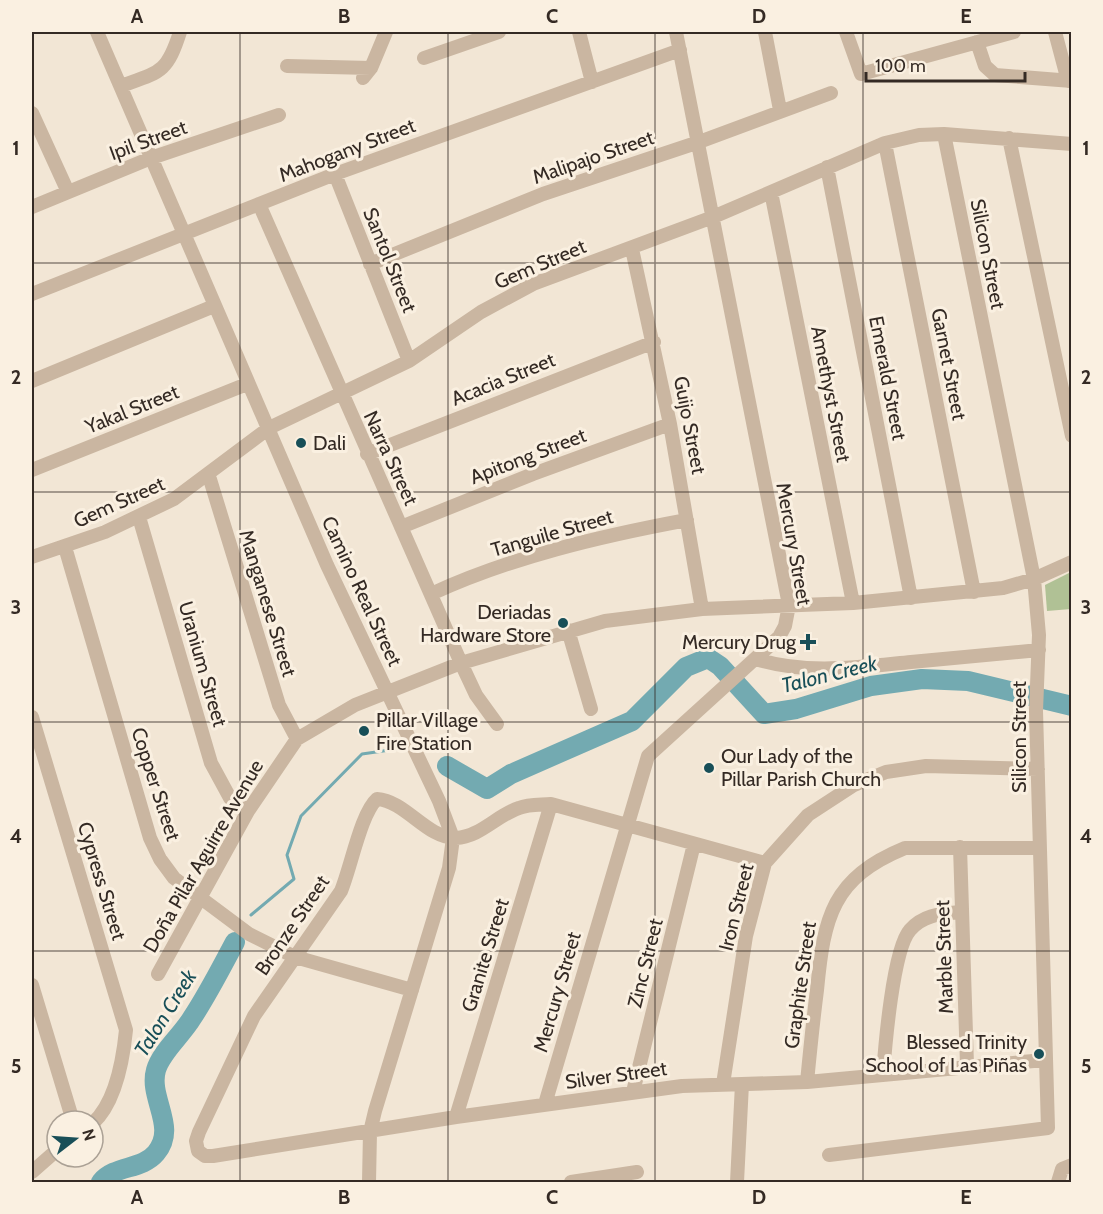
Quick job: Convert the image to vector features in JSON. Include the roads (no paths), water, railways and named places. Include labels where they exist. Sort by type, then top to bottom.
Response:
[{"type":"street","name":"Camino Real Street","points":[[97,32],[327,565],[439,801],[453,838],[449,868],[370,1132],[369,1182]]},
{"type":"street","points":[[121,86],[156,74],[166,65],[172,57],[180,32]]},
{"type":"street","points":[[287,66],[367,73],[386,32]]},
{"type":"street","points":[[424,58],[499,32]]},
{"type":"street","points":[[579,32],[592,82]]},
{"type":"street","name":"Mercury Street","points":[[545,1104],[648,756],[779,637],[785,626],[789,605],[676,32]]},
{"type":"street","points":[[765,32],[780,110]]},
{"type":"street","points":[[846,32],[861,74],[1014,32]]},
{"type":"street","points":[[978,42],[985,66],[995,75],[1070,81],[1055,32]]},
{"type":"street","name":"Mahogany Street","points":[[32,294],[183,232],[335,174],[518,106],[680,51]]},
{"type":"street","name":"Malipajo Street","points":[[370,264],[543,194],[699,142],[780,110],[831,93]]},
{"type":"street","points":[[32,113],[68,192]]},
{"type":"street","name":"Ipil Street","points":[[32,207],[151,158],[279,114]]},
{"type":"street","name":"Gem Street","points":[[32,557],[65,547],[139,517],[174,499],[209,476],[269,428],[409,361],[481,312],[526,288],[712,218],[885,143],[919,135],[944,134],[1071,144]]},
{"type":"street","name":"Silicon Street","points":[[829,1155],[1048,1128],[1044,1060],[1038,769],[1039,650],[1034,579],[944,134]]},
{"type":"street","points":[[1010,138],[1071,436]]},
{"type":"street","name":"Garnet Street","points":[[885,143],[974,592]]},
{"type":"street","name":"Emerald Street","points":[[827,167],[911,598]]},
{"type":"street","name":"Santol Street","points":[[335,174],[409,361]]},
{"type":"street","name":"Amethyst Street","points":[[771,192],[853,603]]},
{"type":"street","name":"Narra Street","points":[[259,204],[460,663],[476,694],[497,724]]},
{"type":"street","name":"Guijo Street","points":[[632,249],[670,424],[702,609]]},
{"type":"street","points":[[32,381],[214,306]]},
{"type":"street","name":"Acacia Street","points":[[367,454],[654,342]]},
{"type":"street","name":"Yakal Street","points":[[32,470],[248,384]]},
{"type":"street","name":"Apitong Street","points":[[401,527],[533,474],[670,424]]},
{"type":"street","name":"Manganese Street","points":[[209,476],[279,705],[297,739]]},
{"type":"street","name":"Uranium Street","points":[[139,517],[211,763],[230,798],[248,811]]},
{"type":"street","name":"Tanguile Street","points":[[431,594],[536,556],[636,529],[687,520]]},
{"type":"street","name":"Copper Street","points":[[65,547],[150,838],[160,859],[174,878],[249,934],[295,957],[412,990]]},
{"type":"street","name":"Doña Pilar Aguirre Avenue","points":[[158,974],[248,811],[297,739],[322,722],[387,692],[460,663],[568,630],[638,616],[702,609],[853,603],[974,592],[1003,588],[1034,579],[1071,562]]},
{"type":"street","points":[[568,630],[591,709]]},
{"type":"street","points":[[756,660],[778,667],[800,669],[872,666],[1039,650]]},
{"type":"street","name":"Cypress Street","points":[[32,717],[126,1030],[124,1045],[105,1109]]},
{"type":"street","name":"Iron Street","points":[[723,1084],[746,936],[765,863],[808,815],[854,785],[886,771],[926,766],[1038,769]]},
{"type":"street","name":"Bronze Street","points":[[198,1151],[196,1142],[199,1132],[239,1043],[254,1016],[341,891],[351,868],[368,807],[377,799],[387,800],[438,832],[453,838]]},
{"type":"street","points":[[453,838],[475,833],[518,808],[551,804],[765,863]]},
{"type":"street","name":"Granite Street","points":[[456,1117],[551,804]]},
{"type":"street","name":"Zinc Street","points":[[633,1092],[694,844]]},
{"type":"street","name":"Graphite Street","points":[[807,1082],[822,939],[830,914],[843,890],[861,872],[905,848],[1040,848]]},
{"type":"street","name":"Marble Street","points":[[960,848],[967,1065]]},
{"type":"street","points":[[884,1075],[897,963],[909,931],[932,915],[962,912]]},
{"type":"street","points":[[32,989],[69,1109]]},
{"type":"street","name":"Silver Street","points":[[198,1151],[205,1156],[213,1156],[456,1117],[633,1092],[723,1084],[807,1082],[967,1065],[1044,1060]]},
{"type":"street","points":[[737,1182],[742,1084]]},
{"type":"street","points":[[32,1172],[45,1161]]},
{"type":"street","points":[[1058,1182],[1062,1169],[1071,1165]]},
{"type":"street","points":[[571,1182],[607,1180],[637,1172]]},
{"type":"waterway","name":"Talon Creek","points":[[447,766],[487,789],[511,774],[632,721],[686,667],[708,658],[720,666],[764,714],[796,709],[871,686],[922,679],[968,681],[1072,706]]},
{"type":"waterway","name":"Talon Creek","points":[[251,915],[294,879],[287,855],[301,816],[362,754],[397,749]]},
{"type":"waterway","name":"Talon Creek","points":[[101,1182],[114,1173],[150,1158],[162,1143],[164,1123],[156,1091],[156,1070],[162,1057],[198,1009],[235,942]]},
{"type":"place","name":"Dali","points":[[301,443]]},
{"type":"place","name":"Deriadas Hardware Store","points":[[563,623]]},
{"type":"place","name":"Mercury Drug","points":[[808,642]]},
{"type":"place","name":"Pillar Village Fire Station","points":[[364,731]]},
{"type":"place","name":"Our Lady of the Pillar Parish Church","points":[[709,768]]},
{"type":"place","name":"Blessed Trinity School of Las Piñas","points":[[1039,1054]]}]
